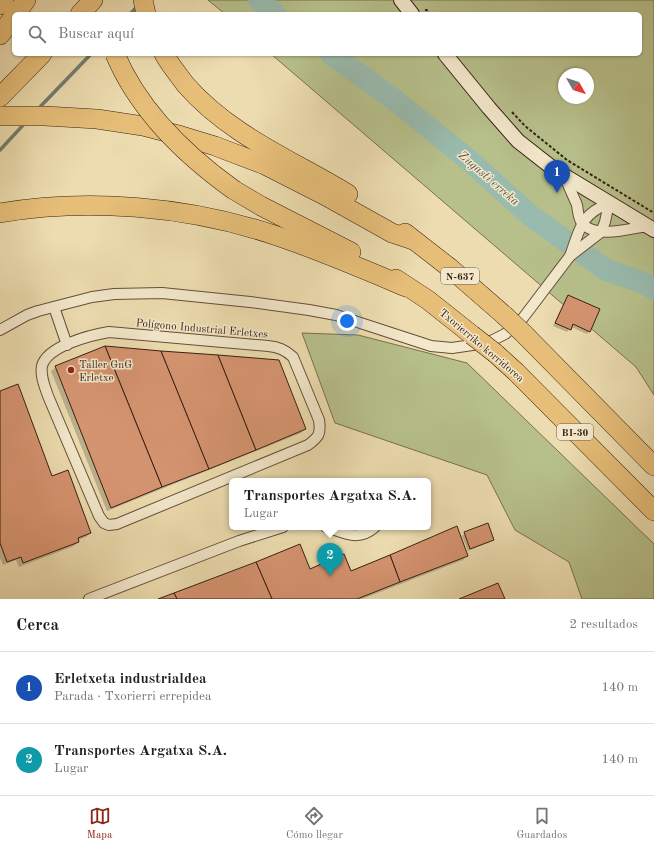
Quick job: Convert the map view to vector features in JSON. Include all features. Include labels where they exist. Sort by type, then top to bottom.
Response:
[{"type":"highway","points":[[0,5],[4,0]]},
{"type":"highway","points":[[17,12],[26,0]]},
{"type":"highway","points":[[82,12],[94,0],[98,12]]},
{"type":"highway","points":[[143,0],[146,12]]},
{"type":"highway","points":[[0,35],[12,19]]},
{"type":"highway","points":[[0,97],[40,56]]},
{"type":"highway","points":[[116,56],[131,85],[154,116],[175,141],[194,159],[234,190],[261,206],[369,261],[406,287]]},
{"type":"highway","points":[[165,56],[178,75],[195,95],[234,128],[386,216],[413,240]]},
{"type":"highway","points":[[0,116],[45,116],[97,119],[143,126],[176,134],[215,146],[265,165],[324,195],[392,233],[413,240]]},
{"type":"highway","points":[[1,213],[73,206],[108,206],[207,218],[269,233],[406,287]]},
{"type":"highway","name":"N-637","points":[[413,240],[450,268],[523,333]]},
{"type":"highway","name":"Txorierriko korridorea","points":[[406,287],[445,312],[495,353],[516,372],[654,511]]},
{"type":"highway","name":"BI-30","points":[[523,333],[654,466]]},
{"type":"main road","points":[[401,0],[410,12]]},
{"type":"main road","points":[[446,56],[518,141],[565,176],[650,228]]},
{"type":"street","points":[[565,176],[577,205],[581,224]]},
{"type":"street","points":[[570,256],[581,224],[592,212],[609,203]]},
{"type":"street","points":[[0,330],[27,315],[92,297],[114,294],[162,293],[200,296],[309,310],[336,315],[431,346],[452,348],[479,344],[491,341],[512,328],[525,316],[570,256],[599,234],[605,222],[609,203]]},
{"type":"street","points":[[581,224],[599,234],[650,228]]},
{"type":"street","points":[[54,307],[67,345]]},
{"type":"street","name":"Polígono Industrial Erletxes","points":[[108,332],[182,337],[280,348],[293,357],[319,420],[321,430],[317,438],[308,445],[117,524],[109,525],[104,523],[99,516],[43,381],[42,367],[47,358],[54,351],[67,345],[90,336],[108,332]]},
{"type":"street","points":[[89,599],[239,541],[274,530]]},
{"type":"street","points":[[335,530],[354,536],[366,534],[371,530]]},
{"type":"path","points":[[510,111],[524,126],[566,160],[654,213]]},
{"type":"green space","points":[[208,0],[654,0],[654,395],[636,367],[273,56],[642,56],[642,12],[223,12]]},
{"type":"green space","points":[[302,333],[358,335],[467,363],[654,544],[654,599],[582,599],[569,562],[515,530],[487,475],[335,423]]},
{"type":"building","points":[[568,295],[600,309],[590,332],[573,324],[571,330],[555,323]]},
{"type":"building","points":[[105,346],[161,351],[209,469],[162,487]]},
{"type":"building","points":[[105,346],[162,487],[111,508],[55,366]]},
{"type":"building","points":[[161,351],[218,355],[256,450],[209,469]]},
{"type":"building","points":[[218,355],[279,360],[306,429],[256,450]]},
{"type":"building","points":[[18,384],[52,476],[68,470],[91,533],[78,538],[79,542],[23,563],[21,557],[7,562],[0,543],[0,391]]},
{"type":"building","points":[[488,523],[494,540],[470,549],[464,532]]},
{"type":"building","points":[[457,526],[468,556],[400,582],[390,555]]},
{"type":"building","points":[[300,544],[310,569],[344,554],[351,571],[390,555],[400,582],[357,599],[272,599],[256,562]]},
{"type":"building","points":[[256,562],[272,599],[177,599],[174,593]]},
{"type":"building","points":[[498,583],[505,599],[459,599]]},
{"type":"building","points":[[174,593],[177,599],[158,599]]},
{"type":"waterway","name":"Zugasti erreka","points":[[259,0],[273,12]]},
{"type":"waterway","points":[[132,12],[138,6]]},
{"type":"waterway","points":[[38,109],[89,56]]},
{"type":"waterway","name":"Zugasti erreka","points":[[334,56],[396,101],[470,161],[531,216],[606,270],[642,282],[654,289]]},
{"type":"waterway","points":[[0,150],[25,123]]},
{"type":"place","name":"Erletxeta industrialdea","points":[[557,193]]},
{"type":"place","name":"Taller GnG Erletxe","points":[[71,370]]},
{"type":"place","name":"Transportes Argatxa S.A.","points":[[330,576]]}]
